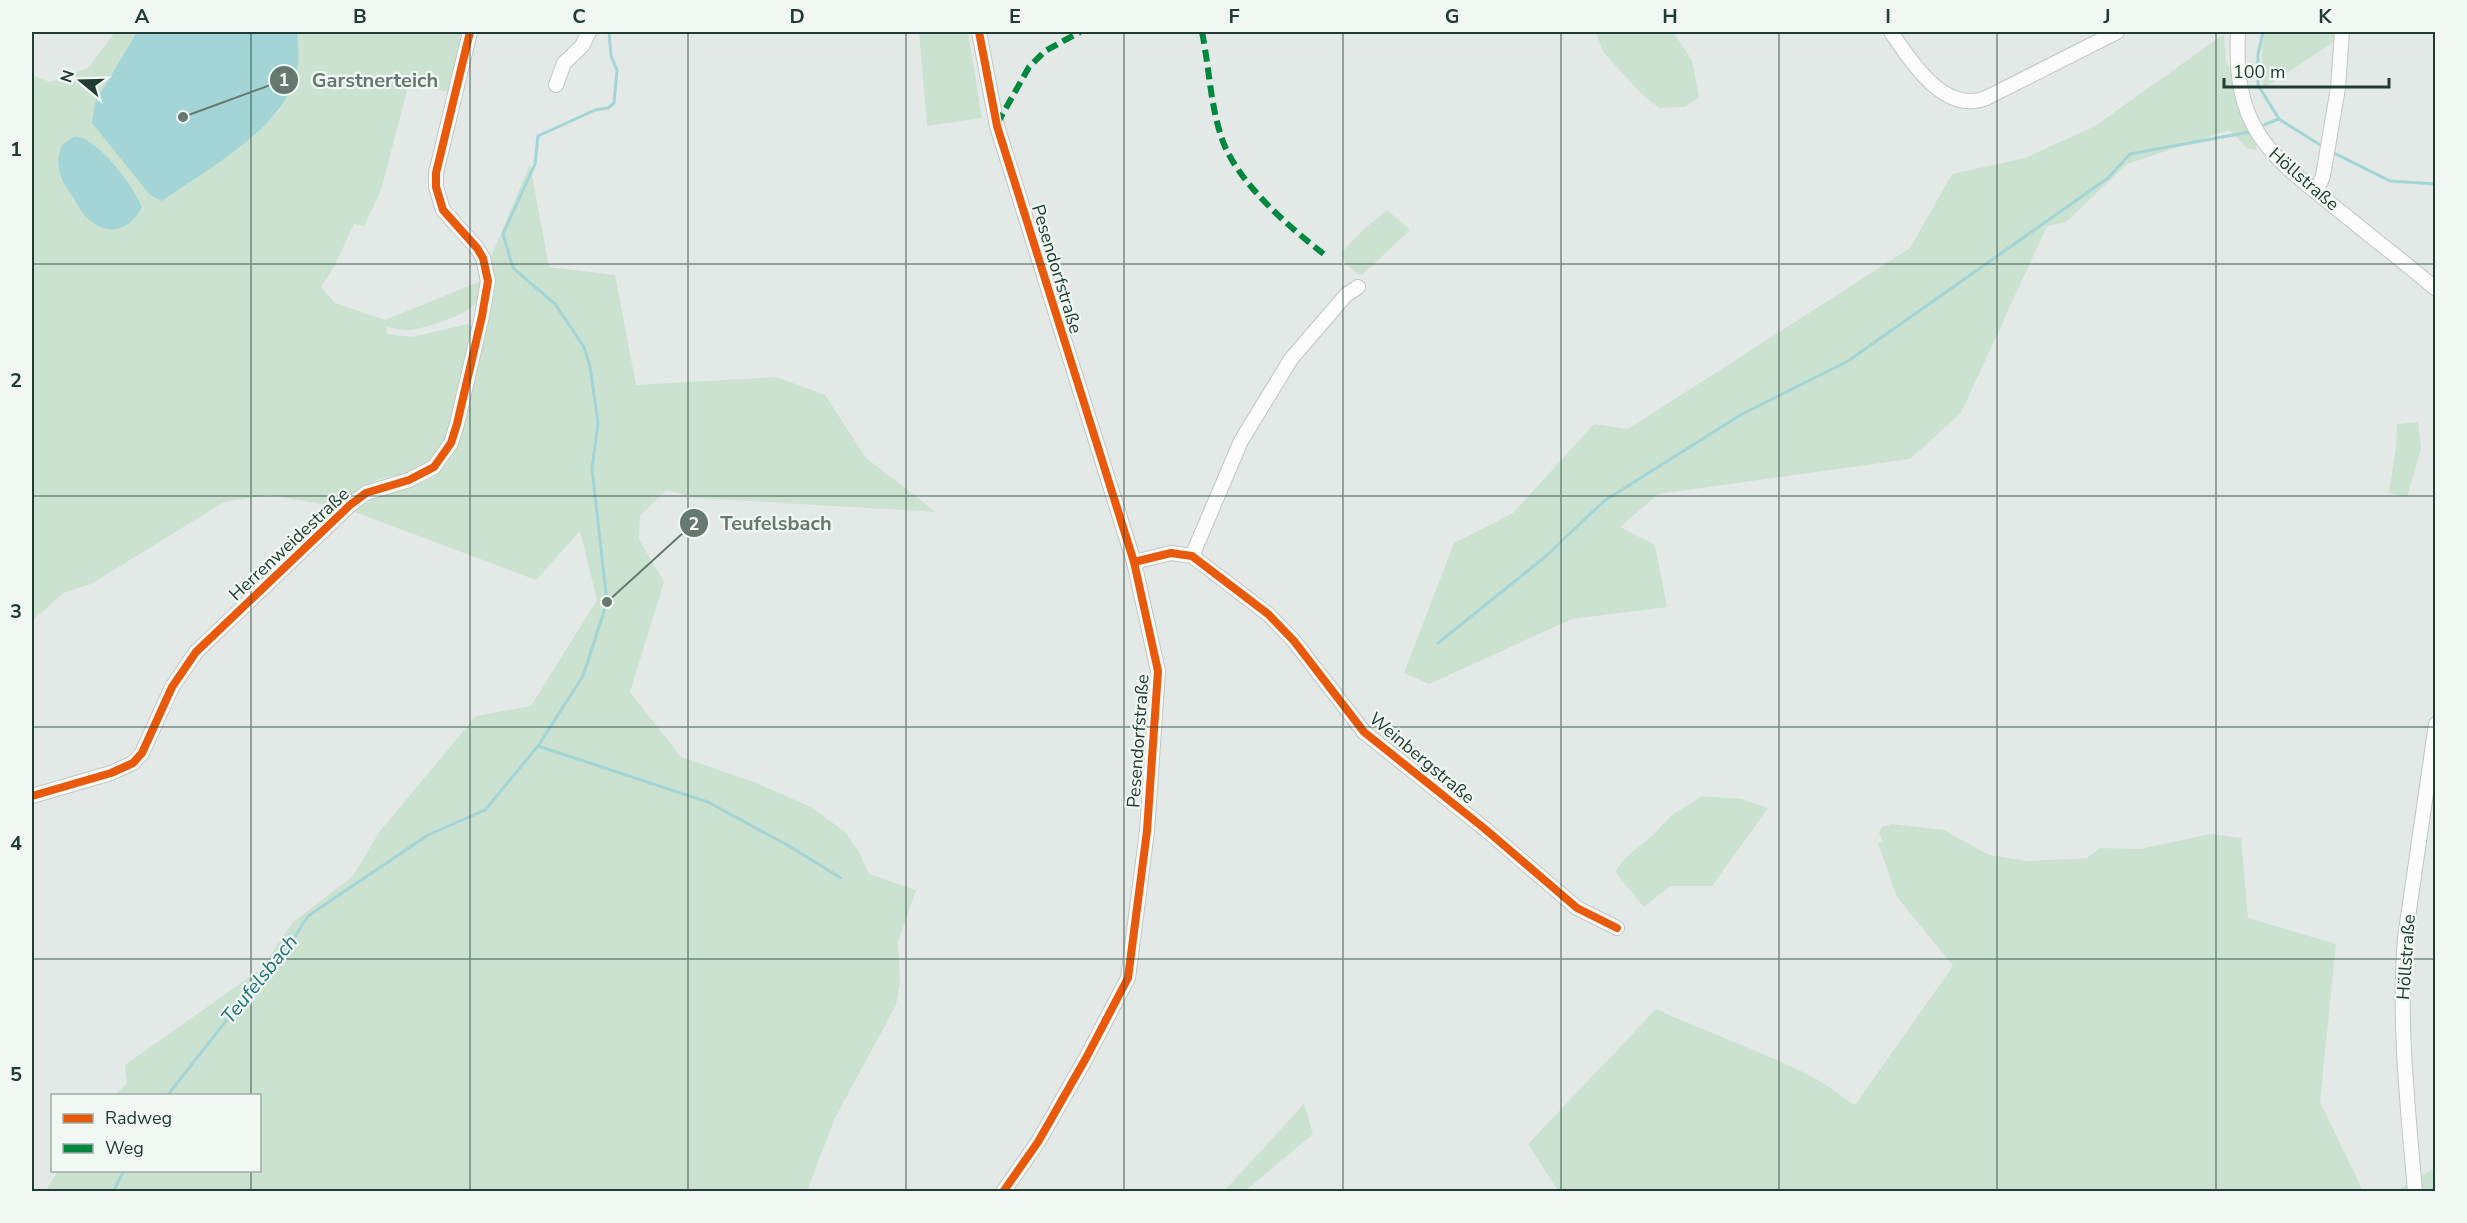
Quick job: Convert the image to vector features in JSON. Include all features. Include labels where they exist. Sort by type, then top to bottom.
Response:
[{"type":"street","name":"Herrenweidestraße","points":[[32,796],[111,773],[133,763],[142,753],[172,687],[196,652],[351,505],[366,493],[424,474],[434,467],[446,450],[457,424],[488,281],[483,258],[443,210],[436,188],[439,157],[470,32]]},
{"type":"street","points":[[556,85],[564,63],[582,46],[589,32]]},
{"type":"street","name":"Pesendorfstraße","points":[[979,32],[997,126],[1134,561],[1158,670],[1147,831],[1128,978],[1038,1142],[1003,1191]]},
{"type":"street","points":[[1891,32],[1915,67],[1931,84],[1950,96],[1972,102],[1986,98],[2117,32]]},
{"type":"street","name":"Höllstraße","points":[[2238,32],[2240,83],[2251,120],[2267,148],[2316,192],[2436,289]]},
{"type":"street","points":[[2316,192],[2321,184],[2325,164],[2339,75],[2342,32]]},
{"type":"street","points":[[1134,561],[1171,553],[1192,556],[1246,432],[1292,359],[1346,296],[1358,287]]},
{"type":"street","name":"Weinbergstraße","points":[[1192,556],[1274,621],[1294,641],[1364,732],[1485,829],[1577,908],[1617,928]]},
{"type":"street","name":"Höllstraße","points":[[2415,1191],[2403,1030],[2403,969],[2405,938],[2436,724]]},
{"type":"green space","points":[[115,32],[137,32],[95,102],[162,201],[243,144],[279,111],[299,51],[297,32],[464,32],[448,92],[409,83],[381,190],[364,226],[354,224],[335,265],[321,287],[335,303],[385,320],[481,281],[481,290],[477,301],[470,308],[444,321],[409,330],[386,327],[387,334],[412,337],[468,324],[473,329],[457,408],[441,447],[430,462],[416,471],[380,479],[369,484],[339,507],[269,495],[224,502],[91,584],[63,593],[32,621],[32,75],[50,82],[88,68]]},
{"type":"green space","points":[[919,32],[968,32],[982,118],[927,126]]},
{"type":"green space","points":[[1596,32],[1673,32],[1692,60],[1699,97],[1685,107],[1659,108],[1641,93],[1603,52]]},
{"type":"green space","points":[[2261,32],[2336,32],[2335,41],[2263,89]]},
{"type":"green space","points":[[2224,34],[2226,62],[2232,70],[2244,117],[2256,143],[2256,150],[2248,149],[2229,130],[2127,164],[2066,222],[2047,226],[1961,413],[1910,459],[1658,494],[1620,527],[1655,545],[1667,607],[1572,619],[1429,684],[1404,673],[1454,543],[1513,513],[1594,424],[1628,429],[1910,248],[1952,174],[2025,158],[2095,126]]},
{"type":"green space","points":[[530,164],[549,267],[615,275],[636,385],[776,377],[825,395],[866,458],[936,512],[697,498],[666,490],[640,516],[639,539],[664,582],[630,692],[681,757],[754,782],[811,807],[845,832],[858,850],[869,874],[916,890],[898,942],[900,982],[896,1005],[835,1118],[807,1191],[45,1192],[57,1172],[261,1172],[261,1094],[116,1094],[127,1083],[125,1065],[261,969],[292,923],[353,876],[380,831],[476,716],[531,706],[597,600],[580,531],[536,580],[352,511],[387,492],[434,477],[445,466],[454,450],[464,423],[494,293],[491,257]]},
{"type":"green space","points":[[1387,210],[1410,230],[1362,275],[1358,274],[1349,267],[1341,253],[1364,229]]},
{"type":"green space","points":[[2418,422],[2421,448],[2407,497],[2389,493],[2397,424]]},
{"type":"green space","points":[[1702,796],[1742,799],[1768,808],[1712,886],[1670,886],[1644,907],[1615,872],[1625,858],[1653,835],[1672,815]]},
{"type":"green space","points":[[1892,824],[1944,830],[1989,855],[2029,861],[2087,858],[2100,848],[2140,849],[2210,834],[2241,838],[2248,918],[2336,944],[2320,1102],[2363,1191],[1558,1191],[1528,1144],[1656,1009],[1755,1050],[1819,1080],[1855,1105],[1953,966],[1897,897],[1878,843],[1883,842],[1879,833],[1882,827]]},
{"type":"green space","points":[[1304,1104],[1313,1134],[1245,1191],[1224,1191]]},
{"type":"green space","points":[[2435,1168],[2435,1191],[2396,1191]]},
{"type":"water","points":[[137,32],[297,32],[296,76],[285,101],[272,118],[237,149],[162,201],[150,195],[92,123],[95,102]]},
{"type":"water","points":[[75,136],[85,139],[105,155],[138,198],[142,207],[131,222],[125,226],[110,229],[94,224],[82,213],[64,184],[58,165],[59,154],[62,145]]},
{"type":"waterway","name":"Teufelsbach","points":[[169,1094],[240,1003],[281,958],[308,916],[428,835],[485,810],[538,746],[583,676],[607,602],[592,469],[598,423],[590,366],[584,347],[555,304],[513,268],[503,234],[535,164],[538,136],[595,110],[608,108],[614,103],[617,70],[611,56],[609,32]]},
{"type":"waterway","points":[[2263,32],[2258,54],[2258,85],[2279,119],[2325,148]]},
{"type":"waterway","points":[[2264,125],[2279,119]]},
{"type":"waterway","points":[[1438,643],[1545,557],[1604,501],[1742,414],[1848,361],[2108,178],[2130,154],[2249,132]]},
{"type":"waterway","points":[[2330,151],[2390,181],[2436,184]]},
{"type":"waterway","points":[[538,746],[708,802],[789,846],[841,878]]},
{"type":"waterway","name":"Teufelsbach","points":[[113,1192],[123,1172]]},
{"type":"marked path","points":[[997,124],[1029,67],[1045,51],[1080,32]]},
{"type":"marked path","points":[[1202,32],[1214,110],[1228,153],[1238,170],[1265,202],[1325,255]]},
{"type":"cycle path","points":[[32,796],[111,773],[133,763],[142,753],[172,687],[196,652],[350,505],[366,493],[409,480],[434,467],[451,443],[482,316],[488,281],[483,258],[443,210],[436,187],[436,173],[470,32]]},
{"type":"cycle path","points":[[979,32],[997,126],[1134,562],[1158,671],[1147,831],[1128,978],[1038,1142],[1003,1192]]},
{"type":"cycle path","points":[[1134,562],[1171,553],[1192,556],[1268,614],[1294,641],[1364,732],[1485,829],[1577,908],[1617,928]]},
{"type":"place","name":"Garstnerteich","points":[[183,117]]},
{"type":"place","name":"Teufelsbach","points":[[607,602]]}]
